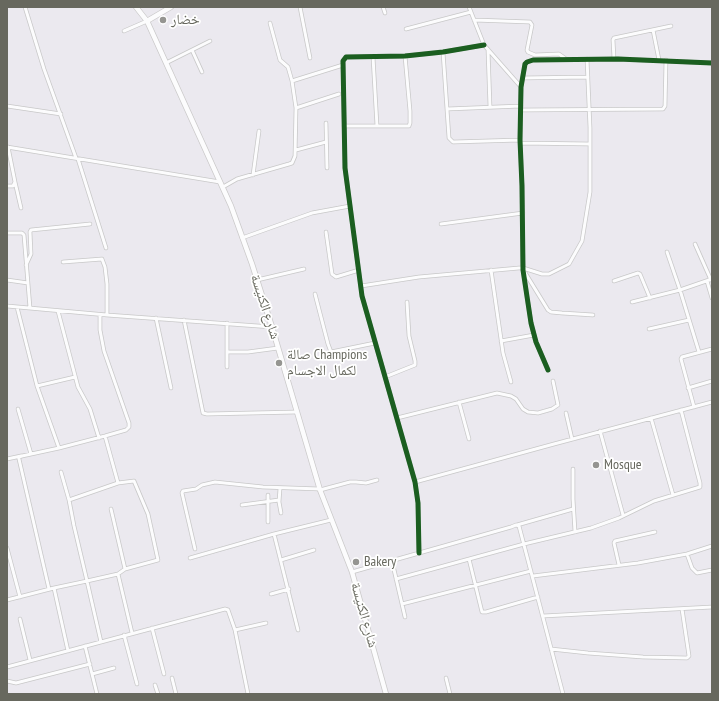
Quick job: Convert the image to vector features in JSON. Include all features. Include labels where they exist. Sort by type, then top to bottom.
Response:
[{"type":"main road","name":"شارع الكنيسة","points":[[136,7],[147,21],[222,184],[242,238],[272,327],[320,489],[352,572],[386,694]]},
{"type":"main road","points":[[147,21],[171,7]]},
{"type":"street","points":[[25,7],[44,69],[77,158],[106,248]]},
{"type":"street","points":[[300,7],[310,58]]},
{"type":"street","points":[[383,7],[385,12]]},
{"type":"street","points":[[469,7],[484,45],[521,86]]},
{"type":"street","points":[[406,29],[471,12]]},
{"type":"street","points":[[474,20],[530,22],[532,25],[527,50],[528,52],[535,55],[559,54],[566,60]]},
{"type":"street","points":[[124,31],[147,21]]},
{"type":"street","points":[[21,208],[8,147],[222,184],[291,164],[296,150],[296,108],[292,81],[288,67],[280,60],[270,23]]},
{"type":"street","points":[[614,59],[614,38],[671,26]]},
{"type":"street","points":[[653,30],[659,60]]},
{"type":"street","points":[[166,63],[210,41]]},
{"type":"street","points":[[419,553],[418,503],[415,482],[362,296],[345,168],[343,65],[346,56],[405,56],[443,52],[484,45]]},
{"type":"street","points":[[192,50],[202,72]]},
{"type":"street","points":[[488,50],[490,107]]},
{"type":"street","points":[[443,52],[449,138],[453,142],[590,144]]},
{"type":"street","points":[[344,126],[409,126],[410,111],[405,56]]},
{"type":"street","points":[[373,57],[377,126]]},
{"type":"street","points":[[361,286],[419,277],[491,270],[523,269],[549,274],[569,264],[582,241],[590,192],[587,59]]},
{"type":"street","points":[[548,370],[534,335],[523,269],[523,213],[520,142],[521,86],[525,64],[533,60],[587,59],[666,60],[712,63]]},
{"type":"street","points":[[447,109],[490,107],[589,110],[663,109],[665,106],[666,60]]},
{"type":"street","points":[[292,81],[343,65]]},
{"type":"street","points":[[522,78],[588,77]]},
{"type":"street","points":[[296,108],[339,94]]},
{"type":"street","points":[[7,106],[61,114]]},
{"type":"street","points":[[326,123],[327,168]]},
{"type":"street","points":[[253,175],[259,131]]},
{"type":"street","points":[[296,150],[326,142]]},
{"type":"street","points":[[7,186],[13,186],[15,182]]},
{"type":"street","points":[[242,238],[312,213],[350,206]]},
{"type":"street","points":[[441,224],[523,213]]},
{"type":"street","points":[[26,265],[31,254],[31,230],[90,224]]},
{"type":"street","points":[[326,232],[332,274],[336,277],[359,270]]},
{"type":"street","points":[[7,234],[23,234],[30,308]]},
{"type":"street","points":[[632,302],[680,290],[711,280],[695,244]]},
{"type":"street","points":[[667,252],[699,352]]},
{"type":"street","points":[[63,262],[102,259],[105,267],[107,284],[107,315]]},
{"type":"street","points":[[257,280],[304,269]]},
{"type":"street","points":[[523,269],[548,310],[557,313],[593,315]]},
{"type":"street","points":[[491,270],[501,341],[511,382]]},
{"type":"street","points":[[614,281],[638,273],[643,280],[650,298]]},
{"type":"street","points":[[7,280],[28,282]]},
{"type":"street","points":[[707,281],[712,298]]},
{"type":"street","points":[[316,294],[331,352],[375,343]]},
{"type":"street","points":[[385,377],[415,365],[408,324],[407,302]]},
{"type":"street","points":[[7,306],[100,315],[272,327]]},
{"type":"street","points":[[17,307],[37,386],[59,448]]},
{"type":"street","points":[[58,311],[75,377],[82,395],[90,409],[99,438]]},
{"type":"street","points":[[7,459],[99,438],[126,430],[129,427],[129,423],[104,351],[100,330],[100,315]]},
{"type":"street","points":[[156,318],[171,388]]},
{"type":"street","points":[[184,320],[203,413],[297,412]]},
{"type":"street","points":[[649,330],[689,320]]},
{"type":"street","points":[[227,323],[227,367]]},
{"type":"street","points":[[501,341],[534,335]]},
{"type":"street","points":[[227,352],[248,352],[278,348]]},
{"type":"street","points":[[694,407],[688,388],[682,356],[712,349]]},
{"type":"street","points":[[37,386],[75,377]]},
{"type":"street","points":[[397,418],[497,393],[511,396],[516,399],[523,409],[528,412],[538,413],[552,409],[558,405],[553,381]]},
{"type":"street","points":[[688,388],[712,381]]},
{"type":"street","points":[[459,402],[469,439]]},
{"type":"street","points":[[415,482],[712,402]]},
{"type":"street","points":[[18,409],[31,454]]},
{"type":"street","points":[[396,579],[524,544],[591,528],[654,501],[700,488],[701,486],[681,410]]},
{"type":"street","points":[[566,413],[572,439]]},
{"type":"street","points":[[651,418],[673,495]]},
{"type":"street","points":[[600,431],[623,515]]},
{"type":"street","points":[[105,436],[118,484]]},
{"type":"street","points":[[22,456],[19,457],[19,459],[49,589]]},
{"type":"street","points":[[573,469],[573,509],[575,532]]},
{"type":"street","points":[[61,472],[69,500],[101,642]]},
{"type":"street","points":[[7,600],[118,574],[125,569],[158,560],[148,514],[136,484],[132,480],[69,500]]},
{"type":"street","points":[[195,549],[182,493],[183,491],[215,482],[233,485],[320,489],[350,482],[366,483],[378,480]]},
{"type":"street","points":[[280,488],[279,500],[281,513]]},
{"type":"street","points":[[268,495],[268,522]]},
{"type":"street","points":[[242,505],[279,500]]},
{"type":"street","points":[[111,509],[125,569]]},
{"type":"street","points":[[352,572],[573,509]]},
{"type":"street","points":[[190,558],[274,534],[331,520]]},
{"type":"street","points":[[516,525],[519,526],[533,576],[563,694]]},
{"type":"street","points":[[619,565],[614,543],[615,540],[655,532]]},
{"type":"street","points":[[274,534],[289,589],[298,630]]},
{"type":"street","points":[[533,576],[649,561],[687,554],[712,546]]},
{"type":"street","points":[[7,548],[20,597]]},
{"type":"street","points":[[281,560],[314,550]]},
{"type":"street","points":[[687,554],[692,568],[697,573],[712,570]]},
{"type":"street","points":[[469,559],[481,610],[484,612],[538,597]]},
{"type":"street","points":[[392,561],[405,617]]},
{"type":"street","points":[[402,604],[531,571]]},
{"type":"street","points":[[118,574],[132,633]]},
{"type":"street","points":[[54,588],[68,651]]},
{"type":"street","points":[[271,594],[289,589]]},
{"type":"street","points":[[543,616],[712,607]]},
{"type":"street","points":[[7,667],[225,609],[228,610],[235,630],[248,694]]},
{"type":"street","points":[[551,649],[635,657],[687,658],[689,656],[682,609]]},
{"type":"street","points":[[20,619],[30,660]]},
{"type":"street","points":[[235,630],[266,623]]},
{"type":"street","points":[[152,628],[164,674]]},
{"type":"street","points":[[124,635],[137,684]]},
{"type":"street","points":[[85,646],[97,694]]},
{"type":"street","points":[[7,681],[16,683],[90,664]]},
{"type":"street","points":[[92,674],[114,668]]},
{"type":"street","points":[[172,678],[176,694]]},
{"type":"street","points":[[446,678],[450,694]]},
{"type":"street","points":[[156,685],[158,694]]},
{"type":"cycle path","points":[[419,553],[418,503],[415,482],[362,296],[345,168],[343,61],[346,57],[405,56],[443,52],[484,45]]},
{"type":"cycle path","points":[[548,370],[536,342],[531,323],[523,270],[520,140],[521,87],[525,64],[533,60],[618,59],[712,63]]},
{"type":"place","name":"خضار","points":[[163,20]]},
{"type":"place","name":"صالة Champions لكمال الاجسام","points":[[279,363]]},
{"type":"place","name":"Mosque","points":[[596,465]]},
{"type":"place","name":"Bakery","points":[[356,562]]}]
